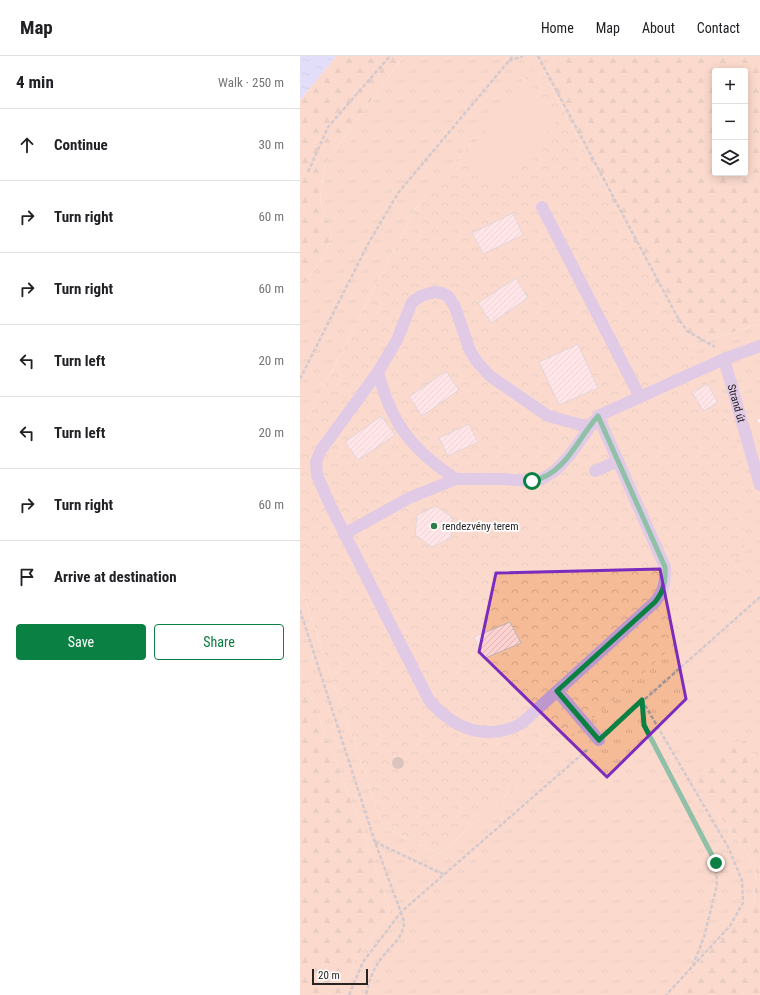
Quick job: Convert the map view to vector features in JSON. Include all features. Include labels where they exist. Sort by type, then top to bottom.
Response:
[{"type":"lane","points":[[542,207],[640,396]]},
{"type":"lane","points":[[589,427],[548,416],[490,376],[478,363],[470,351],[454,307],[448,296],[442,293],[434,292],[421,296],[412,302],[397,340],[378,372],[321,450],[316,462],[317,475],[344,534],[429,700],[440,713],[461,727],[484,732],[513,728],[522,723],[655,602],[661,594],[666,580],[665,567],[598,416]]},
{"type":"lane","points":[[344,534],[409,498],[456,479],[532,481],[542,479],[556,470],[570,455],[598,416],[722,356],[760,346]]},
{"type":"lane","name":"Strand út","points":[[722,356],[760,485]]},
{"type":"lane","points":[[378,372],[387,404],[395,420],[408,438],[428,459],[456,479]]},
{"type":"lane","points":[[595,471],[618,461]]},
{"type":"lane","points":[[557,691],[599,740]]},
{"type":"path","points":[[308,172],[328,127],[390,56]]},
{"type":"path","points":[[300,379],[368,244],[398,193],[513,56]]},
{"type":"path","points":[[509,61],[523,56]]},
{"type":"path","points":[[538,56],[678,318],[687,331],[715,347],[722,356]]},
{"type":"path","points":[[349,995],[363,962],[401,912],[599,740],[642,700],[760,597]]},
{"type":"path","points":[[300,610],[375,842],[404,921],[404,930],[398,940],[380,960],[372,973],[366,995]]},
{"type":"path","points":[[642,700],[728,847],[742,880],[742,903],[730,926],[666,995]]},
{"type":"path","points":[[642,700],[644,725],[716,863],[717,885],[704,937],[692,966]]},
{"type":"path","points":[[375,842],[443,874]]},
{"type":"highlighted area","points":[[660,569],[686,699],[607,777],[479,652],[496,573]]},
{"type":"green space","points":[[336,56],[404,56],[325,163],[320,199],[332,232],[325,255],[300,289],[300,100]]},
{"type":"green space","points":[[404,56],[555,56],[544,73],[532,71],[415,209],[300,433],[300,289],[325,255],[332,232],[320,199],[325,163]]},
{"type":"green space","points":[[555,56],[760,56],[760,324],[688,346],[544,73]]},
{"type":"green space","points":[[532,70],[544,73],[736,436],[745,556],[733,561],[743,584],[440,854],[383,827],[300,585],[300,433],[415,209]]},
{"type":"green space","points":[[523,88],[558,119],[498,189],[462,158]]},
{"type":"green space","points":[[760,324],[760,419],[757,420],[760,423],[760,767],[746,742],[713,807],[756,865],[754,904],[730,926],[672,995],[342,995],[356,958],[390,911],[366,839],[300,669],[300,585],[383,827],[440,854],[742,584],[733,561],[736,436],[688,346]]},
{"type":"green space","points":[[300,669],[366,839],[390,911],[356,958],[342,995],[300,995]]},
{"type":"green space","points":[[760,733],[760,767],[746,741]]},
{"type":"green space","points":[[746,741],[760,767],[760,995],[672,995],[730,926],[754,904],[756,865],[713,807],[695,776],[729,743]]},
{"type":"water","points":[[300,56],[336,56],[300,100]]},
{"type":"building","points":[[513,213],[523,235],[483,254],[472,233]]},
{"type":"building","points":[[516,278],[528,298],[491,323],[478,303]]},
{"type":"building","points":[[578,344],[598,388],[559,405],[539,362]]},
{"type":"building","points":[[446,371],[459,390],[422,416],[409,397]]},
{"type":"building","points":[[708,384],[718,403],[703,411],[692,392]]},
{"type":"building","points":[[381,416],[395,435],[358,460],[345,442]]},
{"type":"building","points":[[469,424],[478,442],[448,456],[439,438]]},
{"type":"building","name":"rendezvény terem","points":[[436,506],[452,517],[451,538],[432,547],[415,535],[417,515]]},
{"type":"building","points":[[510,622],[521,643],[483,659],[474,637]]},
{"type":"place","name":"rendezvény terem","points":[[434,526]]},
{"type":"route","points":[[532,481],[542,479],[556,470],[570,455],[598,416],[665,567],[666,580],[661,594],[655,602],[557,691],[599,740],[642,700],[644,725],[652,744],[716,863]]}]
